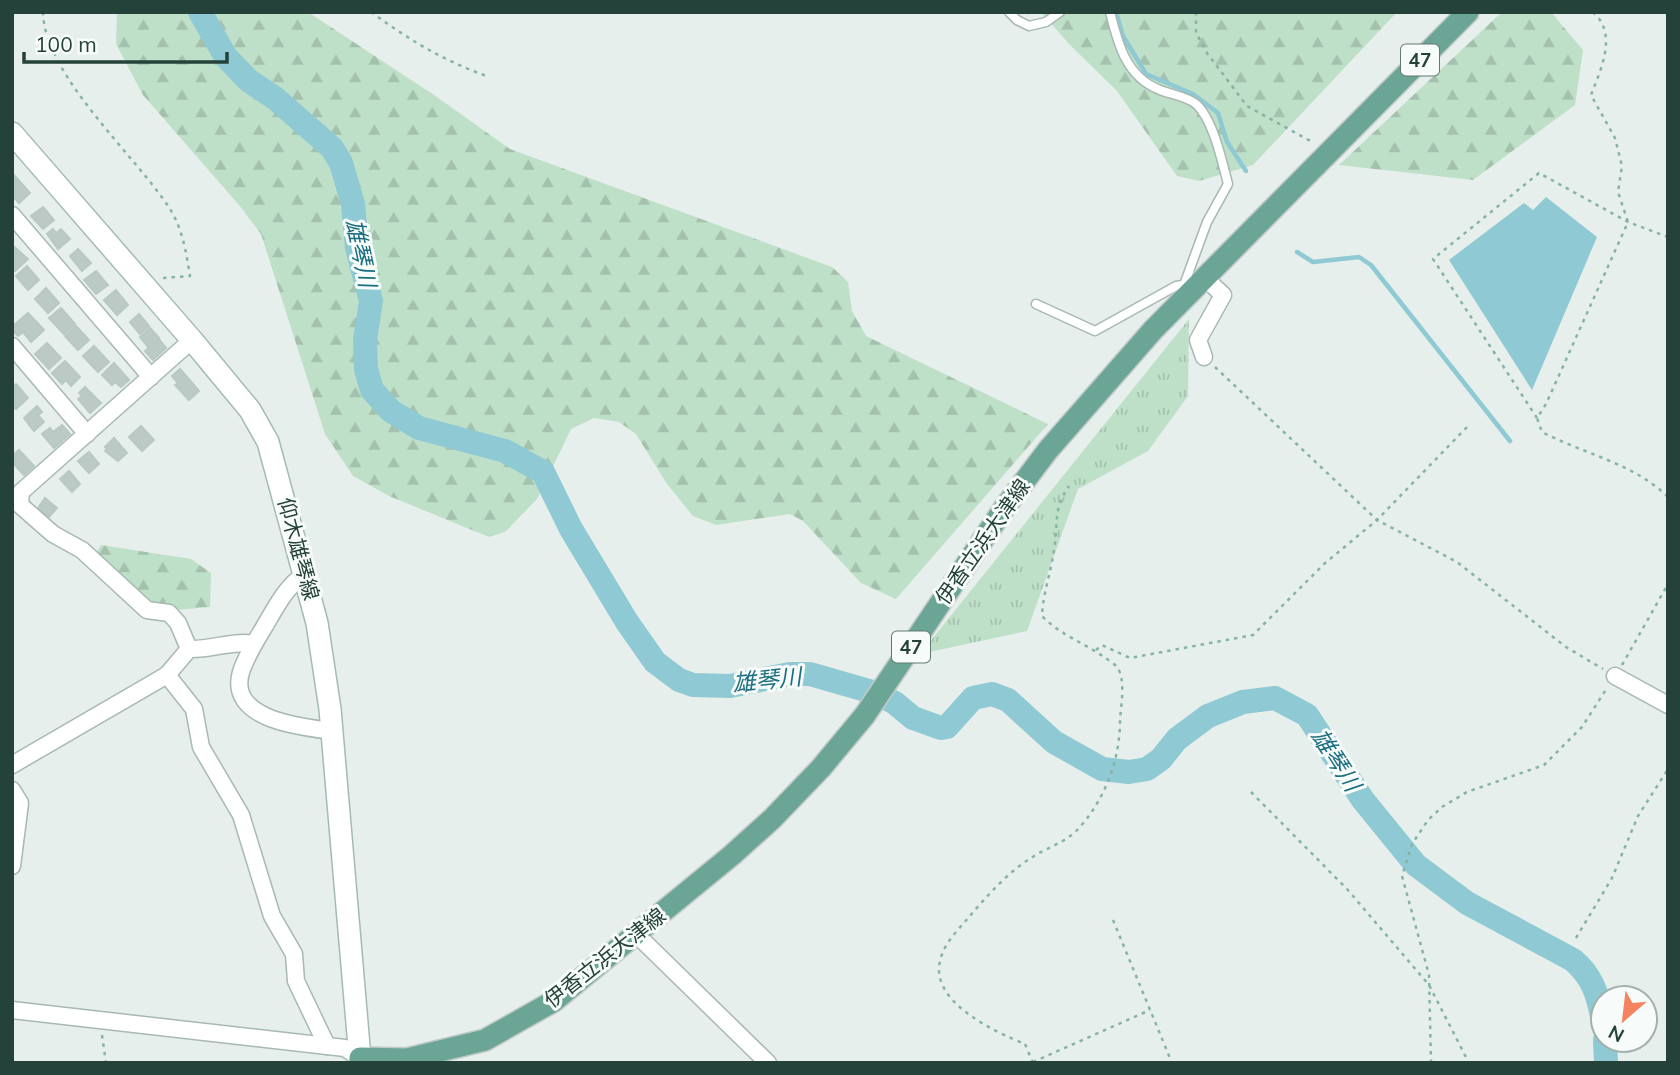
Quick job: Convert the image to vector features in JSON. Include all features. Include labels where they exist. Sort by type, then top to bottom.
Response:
[{"type":"main road","name":"伊香立浜大津線","points":[[360,1060],[407,1059],[485,1040],[554,1001],[772,819],[821,768],[865,715],[1005,507],[1048,450],[1196,282],[1468,12]]},
{"type":"main road","name":"仰木雄琴線","points":[[12,132],[142,280],[250,410],[268,442],[317,623],[332,731],[360,1060]]},
{"type":"street","points":[[15,223],[150,377]]},
{"type":"street","points":[[1196,282],[1223,295],[1198,341],[1204,356]]},
{"type":"street","points":[[189,649],[178,623],[169,613],[147,610],[82,550],[53,534],[20,505],[17,487],[87,433],[192,340]]},
{"type":"street","points":[[12,346],[87,433]]},
{"type":"street","points":[[304,574],[292,582],[254,644],[241,674],[240,690],[250,707],[269,718],[294,726],[332,731]]},
{"type":"street","points":[[189,649],[204,650],[238,641],[254,644]]},
{"type":"street","points":[[12,765],[167,675],[189,649]]},
{"type":"street","points":[[167,675],[194,709],[201,747],[241,816],[272,916],[294,954],[296,981],[330,1052]]},
{"type":"street","points":[[1615,676],[1668,705]]},
{"type":"street","points":[[12,790],[20,803],[12,866]]},
{"type":"street","points":[[636,934],[768,1063]]},
{"type":"street","points":[[12,1010],[330,1052],[345,1048],[360,1060]]},
{"type":"lane","points":[[1009,12],[1029,26],[1046,22],[1060,12]]},
{"type":"lane","points":[[1036,304],[1095,331],[1176,286],[1196,282],[1207,222],[1228,184],[1215,135],[1195,103],[1154,88],[1133,72],[1119,49],[1110,12]]},
{"type":"path","points":[[43,12],[47,41],[56,59],[80,95],[170,210],[184,239],[190,276],[142,280]]},
{"type":"path","points":[[371,12],[415,44],[456,65],[489,77]]},
{"type":"path","points":[[1196,12],[1196,33],[1207,53],[1247,106],[1329,152]]},
{"type":"path","points":[[1537,418],[1546,404],[1628,222],[1618,192],[1622,166],[1615,138],[1591,95],[1604,61],[1606,36],[1600,19],[1593,12]]},
{"type":"path","points":[[1668,237],[1628,222],[1539,173],[1433,259],[1537,418],[1542,432],[1653,482],[1668,496]]},
{"type":"path","points":[[1204,356],[1377,520],[1457,562],[1566,647],[1615,676]]},
{"type":"path","points":[[1095,651],[1102,645],[1130,658],[1253,635],[1324,564],[1377,520],[1467,427]]},
{"type":"path","points":[[1069,485],[1055,514],[1054,551],[1042,616],[1052,626],[1117,667],[1121,678],[1120,738],[1112,774],[1079,828],[1058,845],[1032,857],[1012,872],[981,902],[945,947],[939,964],[943,984],[954,1002],[973,1018],[998,1033],[1025,1044],[1033,1063],[1150,1010]]},
{"type":"path","points":[[1431,1063],[1429,975],[1402,876],[1412,844],[1428,820],[1442,807],[1467,792],[1544,765],[1582,727],[1668,584]]},
{"type":"path","points":[[1576,938],[1612,878],[1639,816],[1668,769]]},
{"type":"path","points":[[1251,792],[1347,889],[1429,985],[1469,1063]]},
{"type":"path","points":[[1112,920],[1172,1063]]},
{"type":"path","points":[[100,1021],[106,1063]]},
{"type":"green space","points":[[117,12],[308,12],[510,149],[832,267],[848,282],[852,311],[866,336],[1048,424],[896,599],[861,583],[803,521],[790,514],[716,525],[693,516],[667,484],[636,434],[619,422],[594,418],[571,429],[537,499],[505,532],[489,537],[389,496],[353,476],[325,434],[261,234],[143,95],[116,44]]},
{"type":"green space","points":[[1041,12],[1397,12],[1253,165],[1199,181],[1177,176],[1117,91]]},
{"type":"green space","points":[[1502,12],[1551,12],[1583,50],[1575,105],[1473,180],[1339,165]]},
{"type":"green space","points":[[1189,319],[1188,396],[1148,451],[1078,489],[1027,631],[920,654]]},
{"type":"green space","points":[[101,545],[191,559],[211,573],[210,607],[152,612],[99,567],[97,552]]},
{"type":"water","points":[[1546,197],[1597,237],[1532,390],[1449,260],[1524,203],[1533,210]]},
{"type":"building","points":[[12,173],[30,193],[19,203],[12,195]]},
{"type":"building","points":[[43,207],[54,220],[43,229],[31,216]]},
{"type":"building","points":[[53,229],[56,233],[61,229],[70,239],[58,249],[47,234]]},
{"type":"building","points":[[12,245],[28,259],[15,271],[12,269]]},
{"type":"building","points":[[78,249],[91,263],[82,271],[70,256]]},
{"type":"building","points":[[27,266],[39,280],[28,290],[16,276]]},
{"type":"building","points":[[96,271],[108,285],[96,294],[84,280]]},
{"type":"building","points":[[46,288],[59,303],[48,313],[35,299]]},
{"type":"building","points":[[116,290],[128,305],[117,315],[104,300]]},
{"type":"building","points":[[61,308],[75,324],[64,334],[49,318]]},
{"type":"building","points":[[28,313],[44,330],[31,342],[23,332],[18,336],[12,330]]},
{"type":"building","points":[[139,314],[149,326],[140,334],[130,322]]},
{"type":"building","points":[[76,326],[89,340],[78,350],[65,336]]},
{"type":"building","points":[[150,328],[159,338],[148,347],[140,337]]},
{"type":"building","points":[[159,339],[166,348],[153,360],[145,351]]},
{"type":"building","points":[[47,343],[61,358],[49,369],[35,354]]},
{"type":"building","points":[[94,346],[109,362],[98,372],[83,356]]},
{"type":"building","points":[[65,361],[80,377],[71,386],[66,380],[62,384],[52,373]]},
{"type":"building","points":[[114,363],[129,380],[121,387],[115,382],[112,385],[102,375]]},
{"type":"building","points":[[180,369],[199,391],[189,400],[175,385],[178,383],[172,376]]},
{"type":"building","points":[[16,384],[28,398],[16,409],[12,406],[12,387]]},
{"type":"building","points":[[85,387],[101,403],[90,413],[78,399],[82,396],[79,393]]},
{"type":"building","points":[[37,406],[42,412],[38,415],[44,422],[34,431],[24,418]]},
{"type":"building","points":[[62,425],[70,434],[54,448],[42,434],[50,428],[53,432]]},
{"type":"building","points":[[141,426],[154,440],[142,451],[129,437]]},
{"type":"building","points":[[114,438],[127,453],[118,461],[105,451],[105,447]]},
{"type":"building","points":[[19,450],[34,466],[24,475],[12,462],[12,456]]},
{"type":"building","points":[[89,452],[99,464],[89,473],[78,461]]},
{"type":"building","points":[[69,471],[80,484],[72,492],[60,479]]},
{"type":"building","points":[[45,498],[57,508],[49,517],[38,508]]},
{"type":"waterway","name":"雄琴川","points":[[200,12],[226,57],[248,80],[276,99],[332,148],[341,163],[353,204],[357,248],[371,301],[365,340],[366,369],[372,390],[391,411],[419,428],[505,451],[543,472],[571,529],[627,622],[655,662],[679,680],[693,685],[730,686],[790,674],[810,674],[876,693],[895,703],[913,718],[941,728],[947,727],[973,698],[992,694],[1008,700],[1054,742],[1102,769],[1129,772],[1147,769],[1161,759],[1177,739],[1208,716],[1243,702],[1275,698],[1307,715],[1363,800],[1416,865],[1467,903],[1573,960],[1592,984]]},
{"type":"waterway","points":[[1116,12],[1123,36],[1146,74],[1193,94],[1218,113],[1227,142],[1246,171]]},
{"type":"waterway","points":[[1297,252],[1313,262],[1359,257],[1371,265],[1510,441]]},
{"type":"waterway","name":"雄琴川","points":[[1606,1054],[1606,1063]]}]
